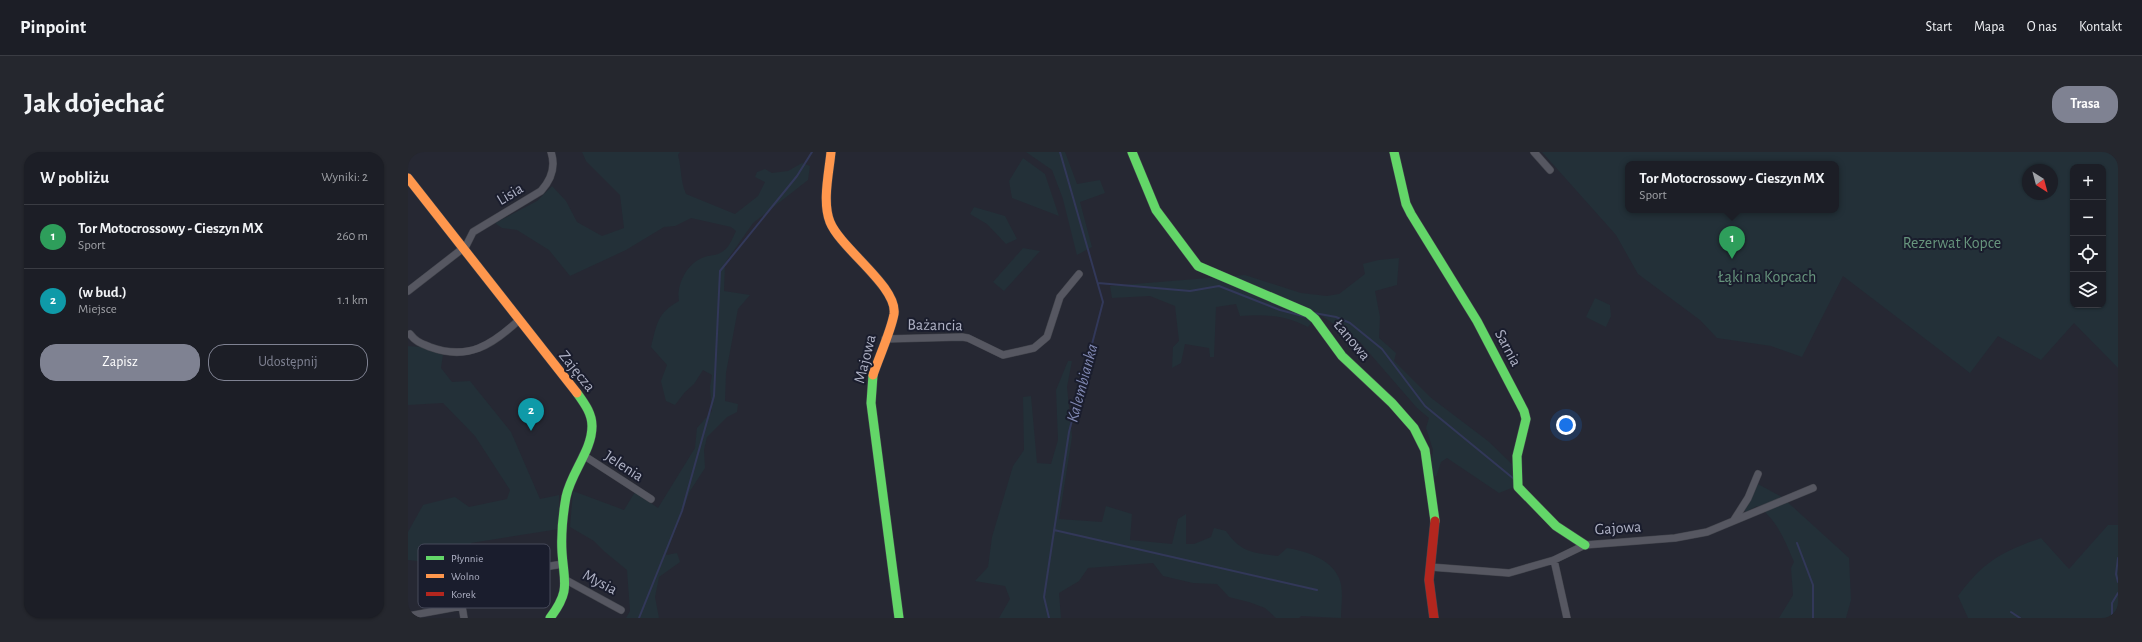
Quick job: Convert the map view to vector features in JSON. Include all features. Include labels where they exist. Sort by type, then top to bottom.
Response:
[{"type":"street","name":"Lisia","points":[[408,291],[463,248],[473,232],[529,200],[541,191],[548,184],[552,174],[551,152]]},
{"type":"street","name":"Majowa","points":[[831,152],[828,197],[830,221],[837,233],[879,282],[891,300],[894,313],[872,379],[871,403],[899,618]]},
{"type":"street","name":"Łanowa","points":[[1132,152],[1156,210],[1163,222],[1198,266],[1308,313],[1315,319],[1342,356],[1392,403],[1414,428],[1425,450],[1434,516],[1430,567],[1434,618]]},
{"type":"street","name":"Sarnia","points":[[1394,152],[1406,204],[1411,214],[1477,321],[1524,411],[1525,423],[1517,456],[1518,487],[1556,526],[1585,545]]},
{"type":"street","points":[[1534,152],[1550,170]]},
{"type":"street","name":"Zajęcza","points":[[408,178],[592,416],[592,431],[570,483],[566,498],[563,564],[566,580],[554,617]]},
{"type":"street","name":"Bażancia","points":[[885,339],[962,337],[968,338],[1003,355],[1034,348],[1047,337],[1060,297],[1079,274]]},
{"type":"street","points":[[410,334],[416,342],[438,350],[462,352],[475,349],[498,339],[519,320]]},
{"type":"street","name":"Jelenia","points":[[583,455],[651,499]]},
{"type":"street","points":[[1734,520],[1748,498],[1758,474]]},
{"type":"street","name":"Gajowa","points":[[1430,567],[1509,573],[1554,560],[1585,545],[1675,538],[1717,529],[1734,520],[1813,488]]},
{"type":"street","points":[[1554,560],[1567,618]]},
{"type":"street","points":[[550,566],[563,564]]},
{"type":"street","name":"Mysia","points":[[566,580],[622,610]]},
{"type":"street","points":[[408,616],[451,608]]},
{"type":"street","points":[[462,608],[464,618]]},
{"type":"green space","points":[[582,152],[680,152],[678,155],[686,194],[735,214],[758,196],[765,182],[755,177],[757,172],[765,169],[772,173],[788,171],[802,163],[810,166],[808,180],[753,223],[725,263],[724,291],[750,295],[738,309],[726,373],[725,401],[738,404],[737,412],[727,417],[707,437],[704,450],[705,468],[690,491],[666,555],[677,553],[680,562],[659,577],[655,597],[659,618],[626,618],[630,611],[627,570],[594,541],[570,527],[573,491],[624,510],[635,492],[658,508],[695,448],[697,428],[712,411],[710,387],[712,375],[703,370],[694,384],[685,392],[675,405],[666,401],[661,381],[667,365],[651,347],[655,332],[662,315],[672,305],[679,301],[679,288],[687,270],[702,258],[718,254],[726,249],[736,231],[731,227],[691,218],[675,226],[664,227],[626,250],[570,276],[549,250],[517,230],[502,228],[495,223],[537,201],[552,186],[566,201],[577,222],[602,236],[624,228],[620,195],[586,161]]},
{"type":"green space","points":[[1026,152],[1065,152],[1077,184],[1100,180],[1105,193],[1080,202],[1092,247],[1077,255],[1063,199],[1052,170]]},
{"type":"green space","points":[[1542,152],[2118,152],[2118,368],[2074,323],[2041,360],[1998,336],[1970,373],[1843,276],[1802,357],[1771,346],[1717,338],[1700,320],[1638,274],[1616,235]]},
{"type":"green space","points":[[1023,158],[1045,174],[1059,216],[1012,198],[1009,181]]},
{"type":"green space","points":[[974,207],[1005,216],[1017,239],[1006,244],[987,224],[970,214]]},
{"type":"green space","points":[[1023,248],[1040,251],[1004,291],[993,282]]},
{"type":"green space","points":[[1399,258],[1397,285],[1375,291],[1380,317],[1379,338],[1396,353],[1394,361],[1430,397],[1488,441],[1513,465],[1514,487],[1499,493],[1447,458],[1441,462],[1436,477],[1430,473],[1433,450],[1426,428],[1429,418],[1417,408],[1359,341],[1319,314],[1308,327],[1291,320],[1275,316],[1240,316],[1236,304],[1216,307],[1214,357],[1210,357],[1209,348],[1185,344],[1181,363],[1172,368],[1173,347],[1179,341],[1175,306],[1150,296],[1112,298],[1110,286],[1245,275],[1301,293],[1327,296],[1339,294],[1365,274],[1363,264],[1379,260]]},
{"type":"green space","points":[[1595,298],[1610,305],[1611,316],[1606,327],[1586,317]]},
{"type":"green space","points":[[408,346],[421,347],[443,355],[441,368],[452,382],[470,381],[511,432],[540,499],[559,495],[559,529],[471,544],[418,544],[418,561],[408,560],[408,532],[423,505],[455,497],[469,507],[507,499],[510,490],[475,436],[443,403],[408,405]]},
{"type":"green space","points":[[1068,361],[1072,361],[1067,387],[1072,437],[1059,519],[1102,522],[1106,506],[1132,514],[1130,540],[1172,544],[1178,519],[1186,514],[1186,544],[1194,544],[1211,537],[1214,528],[1226,531],[1237,544],[1255,553],[1278,556],[1287,548],[1301,551],[1330,565],[1335,571],[1341,582],[1341,618],[1301,616],[1299,618],[1276,618],[1265,608],[1229,597],[1217,584],[1193,583],[1163,576],[1153,563],[1088,568],[1079,581],[1059,593],[1061,618],[999,618],[1010,599],[1005,586],[975,581],[988,567],[992,537],[1013,466],[1024,450],[1023,397],[1031,396],[1037,463],[1051,464],[1058,440],[1056,390]]},
{"type":"green space","points":[[1758,484],[1782,497],[1849,558],[1851,600],[1846,618],[1779,618],[1793,595],[1791,568],[1794,562],[1780,531],[1770,517],[1757,506],[1746,512],[1743,509]]},
{"type":"green space","points":[[2108,525],[2118,525],[2118,618],[1968,618],[1958,596],[1976,574],[1994,559],[2015,548],[2041,538],[2069,569]]},
{"type":"waterway","points":[[639,618],[682,511],[714,396],[720,271],[797,176],[812,152]]},
{"type":"waterway","name":"Kalembianka","points":[[1049,618],[1044,597],[1069,432],[1103,302],[1060,152]]},
{"type":"waterway","points":[[1098,283],[1190,291],[1219,286],[1280,310],[1307,317]]},
{"type":"waterway","points":[[1314,313],[1336,317],[1350,323],[1382,349],[1425,406],[1514,479]]},
{"type":"waterway","points":[[1054,530],[1317,590]]},
{"type":"waterway","points":[[1797,543],[1813,585],[1813,618]]},
{"type":"waterway","points":[[2118,558],[2116,574],[2118,582]]},
{"type":"waterway","points":[[2112,618],[2112,603],[2118,593]]},
{"type":"waterway","points":[[2011,612],[2020,618]]},
{"type":"traffic: fast","points":[[1132,152],[1156,210],[1198,266],[1308,313],[1315,319],[1342,356],[1392,403],[1414,428],[1425,450],[1435,521]]},
{"type":"traffic: fast","points":[[1394,152],[1406,204],[1411,214],[1477,321],[1524,411],[1526,419],[1517,456],[1518,487],[1556,526],[1585,545]]},
{"type":"traffic: fast","points":[[873,375],[871,403],[899,618]]},
{"type":"traffic: fast","points":[[550,618],[561,600],[565,586],[562,539],[566,497],[572,479],[589,444],[591,435],[591,417],[577,393]]},
{"type":"traffic: slow","points":[[831,152],[826,197],[826,206],[830,222],[836,233],[845,244],[878,280],[893,303],[894,314],[888,336],[873,375]]},
{"type":"traffic: slow","points":[[408,178],[577,393]]},
{"type":"traffic: jam","points":[[1434,618],[1429,580],[1435,521]]},
{"type":"place","name":"Tor Motocrossowy - Cieszyn MX","points":[[1732,259]]},
{"type":"place","name":"(w bud.)","points":[[531,431]]},
{"type":"park label","name":"Rezerwat Kopce","points":[[1952,243]]},
{"type":"park label","name":"Łąki na Kopcach","points":[[1767,277]]}]
